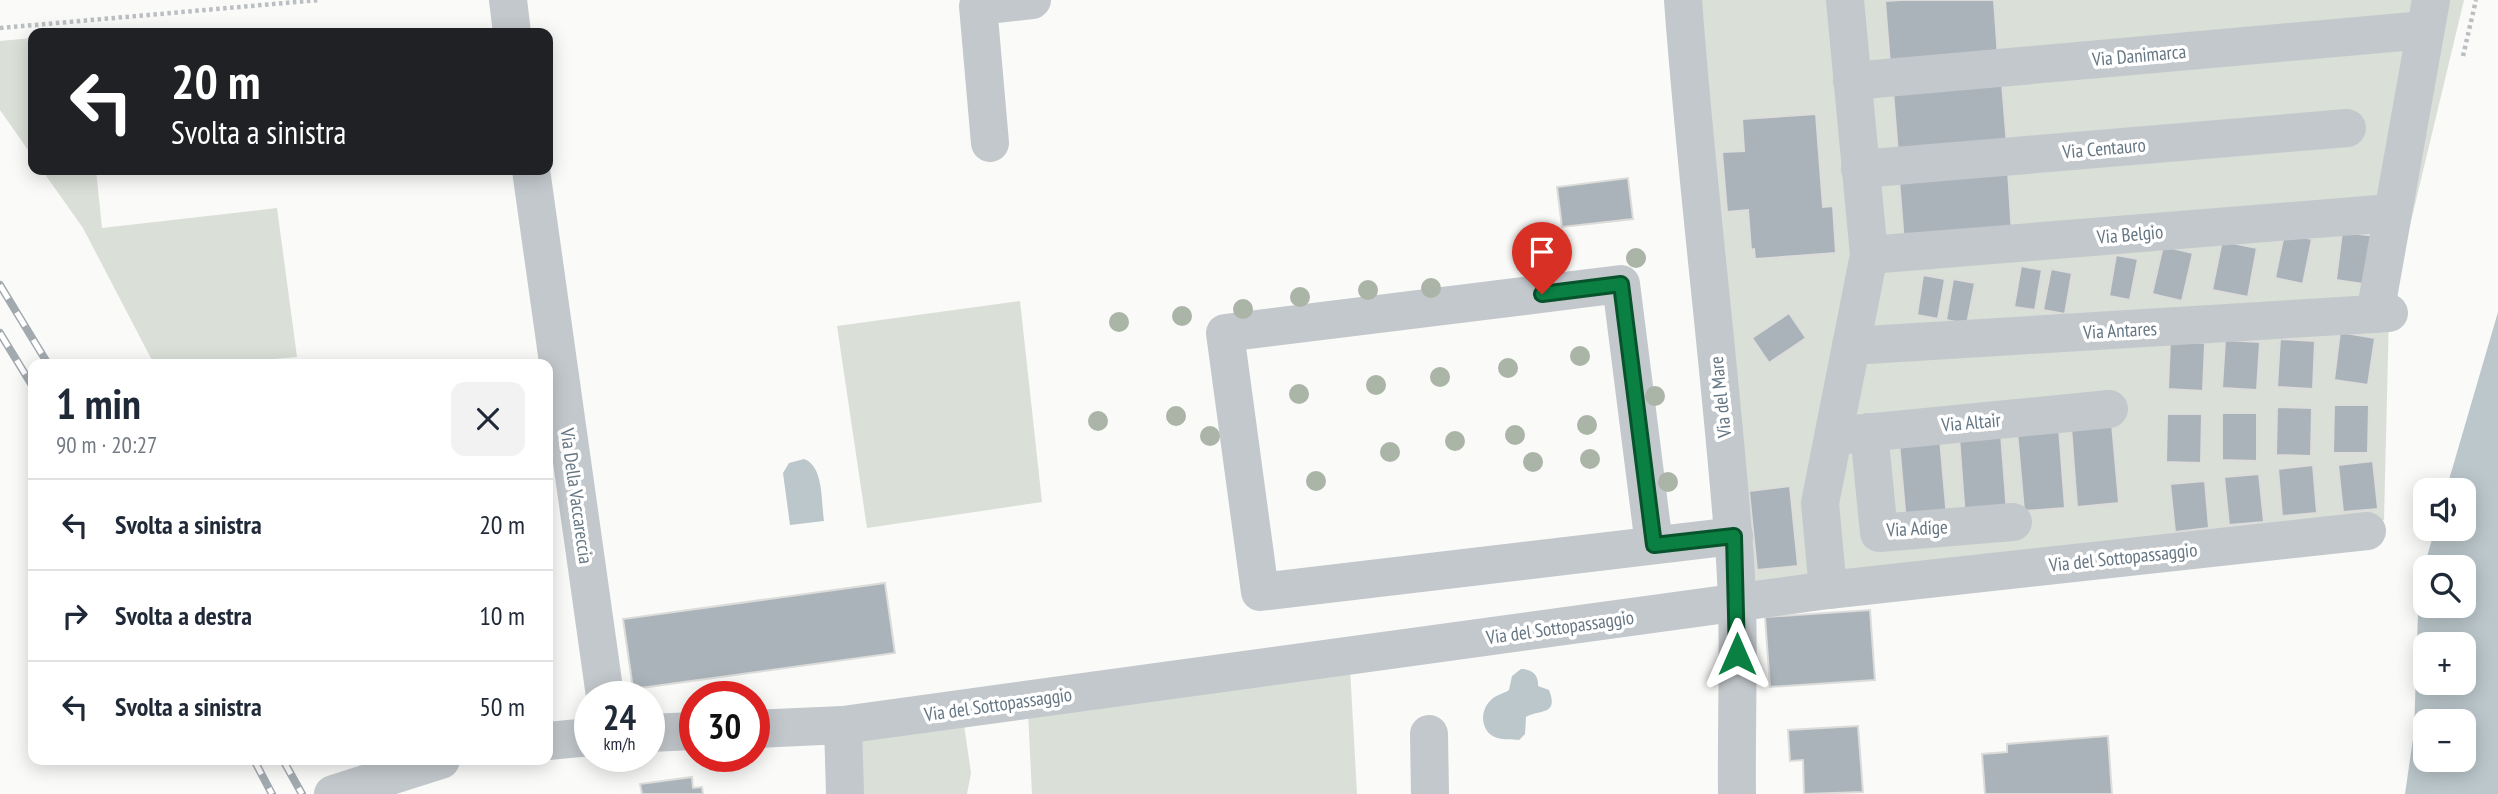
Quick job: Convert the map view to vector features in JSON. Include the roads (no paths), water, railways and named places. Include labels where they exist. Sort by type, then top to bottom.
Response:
[{"type":"street","points":[[508,0],[511,28]]},
{"type":"street","points":[[990,143],[978,6],[1032,0]]},
{"type":"street","name":"Via del Mare","points":[[1683,0],[1734,536],[1737,794]]},
{"type":"street","points":[[1828,590],[1820,503],[1852,434],[1851,346],[1869,255],[1845,0]]},
{"type":"street","points":[[2391,213],[2428,15]]},
{"type":"street","name":"Via Danimarca","points":[[1852,81],[2428,15]]},
{"type":"street","name":"Via Centauro","points":[[1860,169],[2347,128]]},
{"type":"street","name":"Via Della Vaccareccia","points":[[532,175],[603,681]]},
{"type":"street","name":"Via Belgio","points":[[1869,255],[2391,213]]},
{"type":"street","name":"Via Antares","points":[[1851,346],[2382,314],[2391,213]]},
{"type":"street","points":[[1654,545],[1621,284],[1225,333],[1260,593],[1734,536]]},
{"type":"street","name":"Via Altair","points":[[1852,434],[2109,409]]},
{"type":"street","name":"Via Adige","points":[[1852,434],[1879,533],[2013,522]]},
{"type":"street","name":"Via del Sottopassaggio","points":[[770,728],[843,725],[1736,601],[2367,531]]},
{"type":"street","points":[[843,725],[845,794]]},
{"type":"street","points":[[1429,734],[1430,794]]},
{"type":"street","points":[[553,741],[574,739]]},
{"type":"street","points":[[333,794],[425,765]]},
{"type":"railway","points":[[0,285],[45,359]]},
{"type":"railway","points":[[0,333],[28,379]]},
{"type":"railway","points":[[257,765],[272,794]]},
{"type":"railway","points":[[286,765],[302,794]]}]
